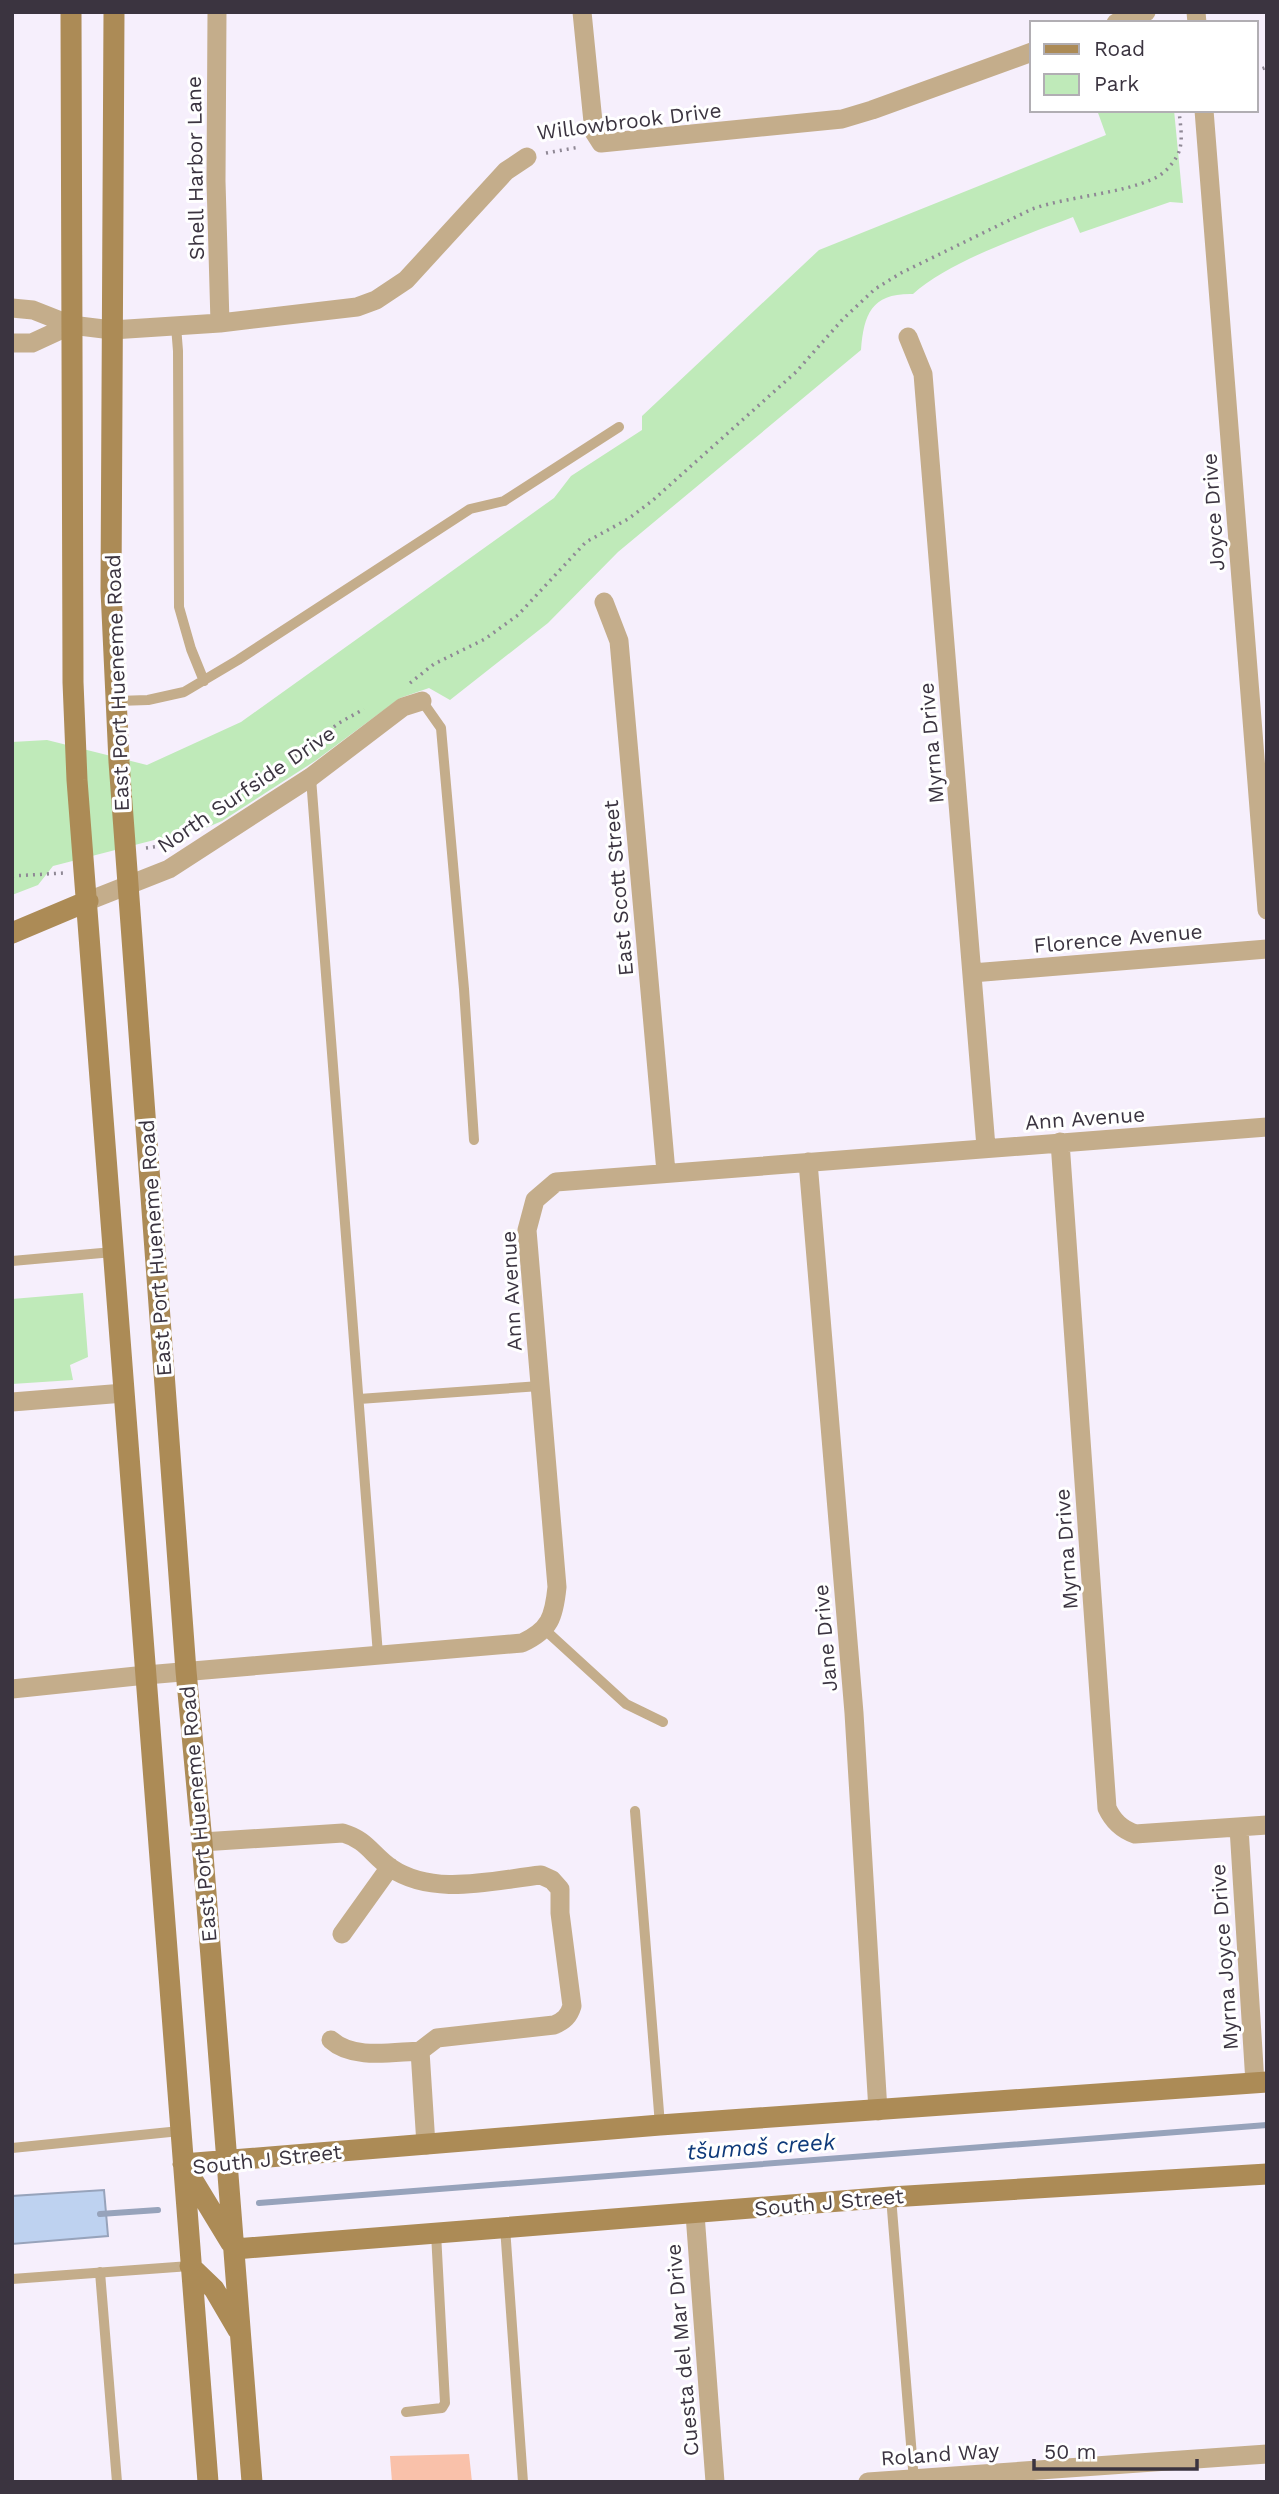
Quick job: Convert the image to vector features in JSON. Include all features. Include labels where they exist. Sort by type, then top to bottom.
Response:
[{"type":"main road","name":"East Port Hueneme Road","points":[[71,12],[73,682],[77,780],[208,2482]]},
{"type":"main road","name":"East Port Hueneme Road","points":[[114,12],[111,590],[127,887],[186,1671],[252,2482]]},
{"type":"main road","points":[[12,933],[88,901]]},
{"type":"main road","name":"South J Street","points":[[1261,2082],[183,2164],[234,2249],[891,2197],[1267,2174]]},
{"type":"main road","points":[[190,2266],[214,2289],[241,2334]]},
{"type":"street","name":"Shell Harbor Lane","points":[[217,12],[216,181],[220,323]]},
{"type":"street","points":[[582,12],[594,132],[601,144]]},
{"type":"street","points":[[1121,21],[1146,12]]},
{"type":"street","name":"Willowbrook Drive","points":[[601,144],[842,119],[1030,53]]},
{"type":"street","name":"Joyce Drive","points":[[1203,112],[1267,910]]},
{"type":"street","name":"Willowbrook Drive","points":[[12,308],[33,310],[71,325],[112,330],[220,323],[357,307],[376,300],[406,280],[506,171],[527,157]]},
{"type":"street","points":[[12,343],[32,343],[71,325]]},
{"type":"street","name":"Myrna Drive","points":[[908,337],[923,374],[986,1147]]},
{"type":"street","name":"East Scott Street","points":[[604,602],[619,641],[666,1172]]},
{"type":"street","name":"North Surfside Drive","points":[[88,901],[169,869],[311,777],[403,708],[422,701]]},
{"type":"street","name":"Florence Avenue","points":[[972,973],[1267,949]]},
{"type":"street","name":"Ann Avenue","points":[[544,1629],[555,1611],[557,1587],[527,1230],[535,1200],[556,1182],[1267,1127]]},
{"type":"street","name":"Myrna Drive","points":[[1060,1142],[1107,1808],[1112,1819],[1124,1830],[1135,1834],[1239,1828]]},
{"type":"street","name":"Jane Drive","points":[[807,1161],[854,1713],[878,2111]]},
{"type":"street","points":[[12,1402],[124,1393]]},
{"type":"street","points":[[12,1689],[186,1671],[522,1643],[538,1636],[544,1629]]},
{"type":"street","points":[[1239,1828],[1267,1825]]},
{"type":"street","name":"Myrna Joyce Drive","points":[[1239,1828],[1261,2082]]},
{"type":"street","points":[[202,1842],[343,1833],[355,1836],[390,1867],[415,1880],[442,1885],[541,1875],[552,1880],[560,1889],[572,2006],[562,2022],[437,2038],[420,2051],[354,2052],[340,2049],[331,2040]]},
{"type":"street","points":[[342,1934],[390,1867]]},
{"type":"street","points":[[420,2051],[426,2145]]},
{"type":"street","name":"Cuesta del Mar Drive","points":[[695,2214],[715,2482]]},
{"type":"street","name":"Roland Way","points":[[868,2482],[1267,2454]]},
{"type":"lane","points":[[176,326],[179,607],[204,681]]},
{"type":"lane","points":[[117,701],[148,700],[184,692],[470,509],[504,501],[619,427]]},
{"type":"lane","points":[[422,701],[441,728],[474,1140]]},
{"type":"lane","points":[[311,777],[378,1655]]},
{"type":"lane","points":[[12,1261],[114,1252]]},
{"type":"lane","points":[[359,1399],[540,1386]]},
{"type":"lane","points":[[544,1629],[626,1704],[663,1722]]},
{"type":"lane","points":[[635,1811],[660,2126]]},
{"type":"lane","points":[[12,2148],[180,2131]]},
{"type":"lane","points":[[891,2197],[914,2480]]},
{"type":"lane","points":[[505,2227],[523,2482]]},
{"type":"lane","points":[[406,2412],[442,2408],[445,2403],[436,2233]]},
{"type":"lane","points":[[12,2279],[190,2266]]},
{"type":"lane","points":[[100,2272],[117,2482]]},
{"type":"path","points":[[404,687],[434,664],[485,639],[518,615],[586,541],[628,519],[652,501],[796,372],[843,319],[875,289],[901,273],[1032,209],[1158,177],[1169,168],[1178,154],[1181,142],[1179,112]]},
{"type":"path","name":"Willowbrook Drive","points":[[527,157],[601,144]]},
{"type":"path","points":[[242,795],[340,723],[372,705]]},
{"type":"path","points":[[155,845],[170,845]]},
{"type":"path","points":[[12,876],[59,874]]},
{"type":"green space","points":[[1098,112],[1174,112],[1183,203],[1170,202],[1080,233],[1073,217],[967,260],[928,282],[913,294],[888,297],[879,302],[868,316],[861,350],[618,552],[548,623],[450,700],[429,688],[400,698],[315,761],[222,821],[201,830],[183,831],[170,839],[162,838],[53,866],[38,885],[12,895],[12,742],[47,740],[147,765],[241,722],[554,498],[571,476],[642,430],[642,416],[819,250],[1106,135]]},
{"type":"green space","points":[[83,1293],[88,1357],[70,1365],[73,1380],[12,1384],[12,1299]]},
{"type":"water","points":[[104,2190],[108,2236],[12,2244],[12,2196]]},
{"type":"building","points":[[469,2454],[472,2482],[392,2482],[390,2456]]},
{"type":"waterway","name":"tšumaš creek","points":[[259,2203],[1267,2125]]},
{"type":"waterway","name":"tšumaš creek","points":[[100,2214],[158,2210]]}]
